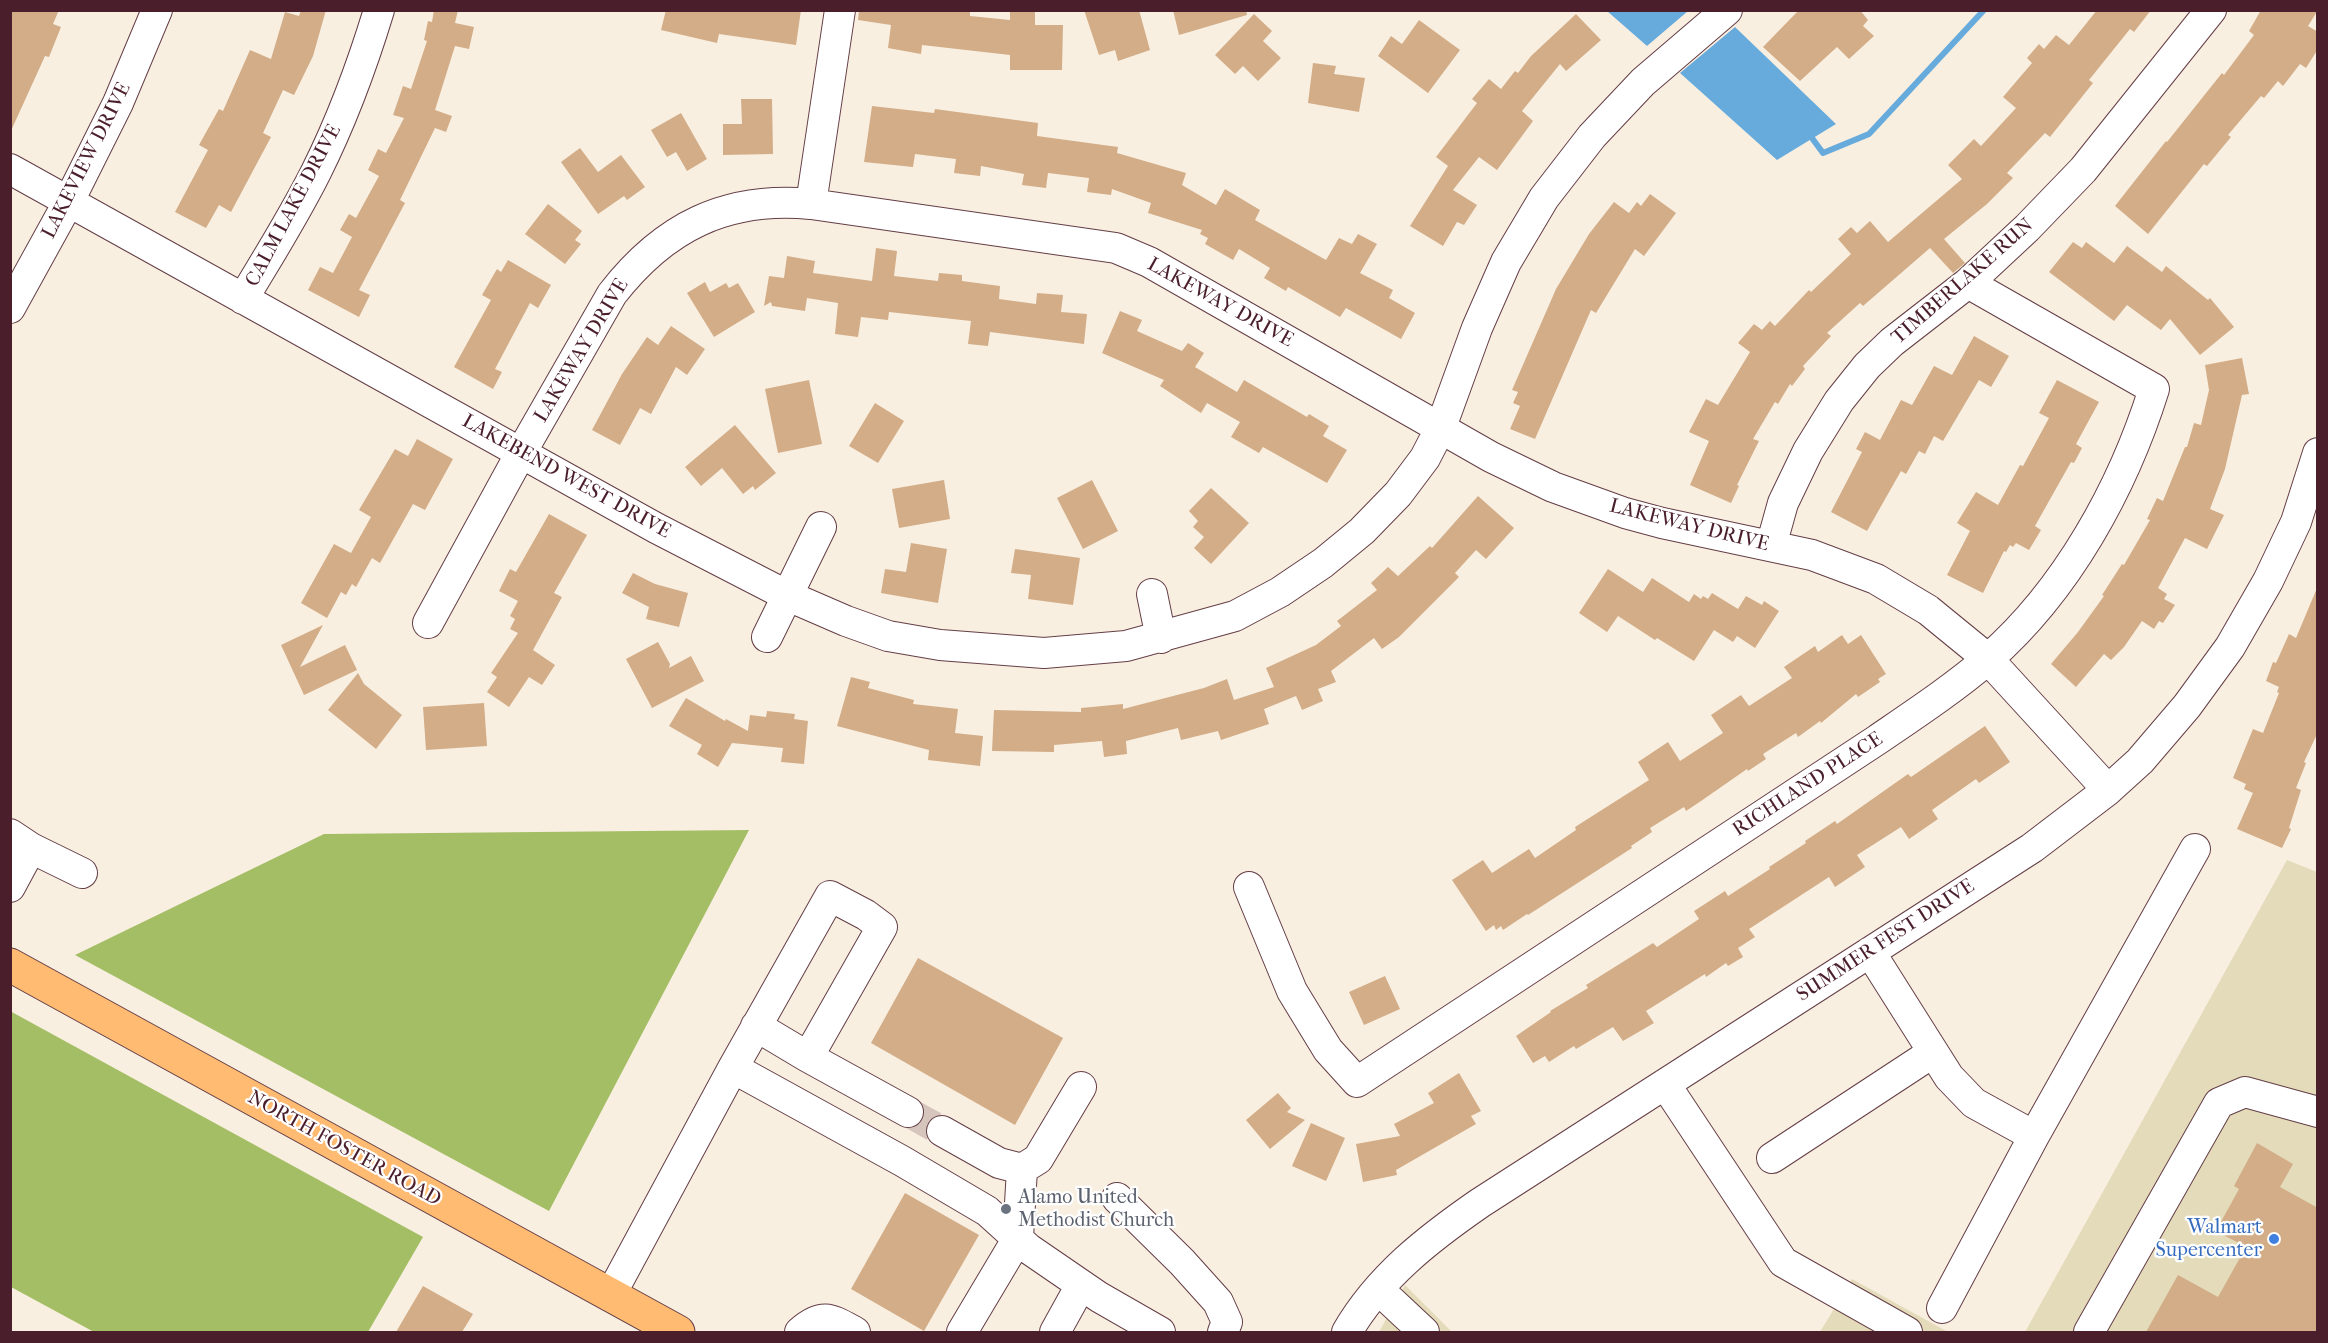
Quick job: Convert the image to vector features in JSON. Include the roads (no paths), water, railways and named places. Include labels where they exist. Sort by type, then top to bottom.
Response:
[{"type":"main road","name":"NORTH FOSTER ROAD","points":[[10,965],[678,1332]]},
{"type":"street","name":"LAKEVIEW DRIVE","points":[[14,294],[69,201],[118,103],[157,10]]},
{"type":"street","name":"CALM LAKE DRIVE","points":[[243,299],[315,174],[335,132],[362,67],[379,10]]},
{"type":"street","points":[[812,204],[840,10]]},
{"type":"street","name":"LAKEBEND WEST DRIVE","points":[[10,169],[522,451],[656,528],[786,595],[846,621],[888,636],[940,645],[1044,653],[1126,646],[1235,616],[1280,592],[1323,563],[1362,531],[1398,494],[1425,458],[1441,427],[1477,328],[1506,262],[1544,198],[1592,136],[1643,82],[1726,10]]},
{"type":"street","name":"TIMBERLAKE RUN","points":[[1771,546],[1783,503],[1808,451],[1839,401],[1867,366],[1892,342],[1968,283],[2027,228],[2083,170],[2211,10]]},
{"type":"street","name":"LAKEWAY DRIVE","points":[[428,623],[522,451],[612,294],[641,260],[657,246],[695,222],[736,207],[780,201],[812,204],[1116,248],[1149,262],[1491,457],[1553,487],[1625,513],[1662,523],[1812,555],[1876,579],[1928,610],[1988,658],[2108,790]]},
{"type":"street","name":"RICHLAND PLACE","points":[[1250,887],[1297,1000],[1328,1050],[1357,1082],[1877,740],[1929,704],[1988,658],[2029,616],[2069,564],[2099,514],[2130,454],[2154,389],[1968,283]]},
{"type":"street","name":"SUMMER FEST DRIVE","points":[[1347,1332],[1378,1289],[1432,1236],[2032,848],[2108,790],[2140,761],[2187,706],[2230,647],[2268,580],[2296,522],[2318,453]]},
{"type":"street","points":[[767,637],[821,527]]},
{"type":"street","points":[[1152,594],[1161,638]]},
{"type":"street","points":[[10,887],[21,841],[82,873]]},
{"type":"street","points":[[1942,1308],[2034,1136],[2195,849]]},
{"type":"street","points":[[610,1296],[756,1026],[830,896],[866,915],[882,927],[807,1057]]},
{"type":"street","points":[[1870,952],[1948,1077],[1974,1103],[2034,1136]]},
{"type":"street","points":[[756,1026],[807,1057],[908,1112]]},
{"type":"street","points":[[1772,1158],[1932,1053]]},
{"type":"street","points":[[733,1068],[902,1161],[987,1211],[1029,1249],[1081,1285],[1160,1332]]},
{"type":"street","points":[[1665,1084],[1783,1262],[1907,1332]]},
{"type":"street","points":[[942,1131],[999,1163],[1022,1168],[1038,1159],[1081,1088]]},
{"type":"street","points":[[2089,1332],[2219,1103],[2245,1092],[2318,1112]]},
{"type":"street","points":[[962,1332],[1018,1238],[1022,1168]]},
{"type":"street","points":[[1117,1198],[1182,1262],[1218,1302],[1227,1322],[1223,1332]]},
{"type":"street","points":[[1055,1332],[1081,1285]]},
{"type":"street","points":[[1378,1289],[1424,1332]]},
{"type":"street","points":[[800,1332],[813,1321],[831,1320],[855,1332]]},
{"type":"water","points":[[1607,11],[1688,11],[1647,46]]},
{"type":"water","points":[[1735,27],[1836,124],[1777,160],[1680,73]]},
{"type":"waterway","points":[[1809,134],[1823,153],[1869,134],[1984,10]]},
{"type":"tunnel","points":[[908,1112],[942,1131]]},
{"type":"place","name":"Alamo United Methodist Church","points":[[1006,1209]]},
{"type":"place","name":"Walmart Supercenter","points":[[2274,1239]]}]
